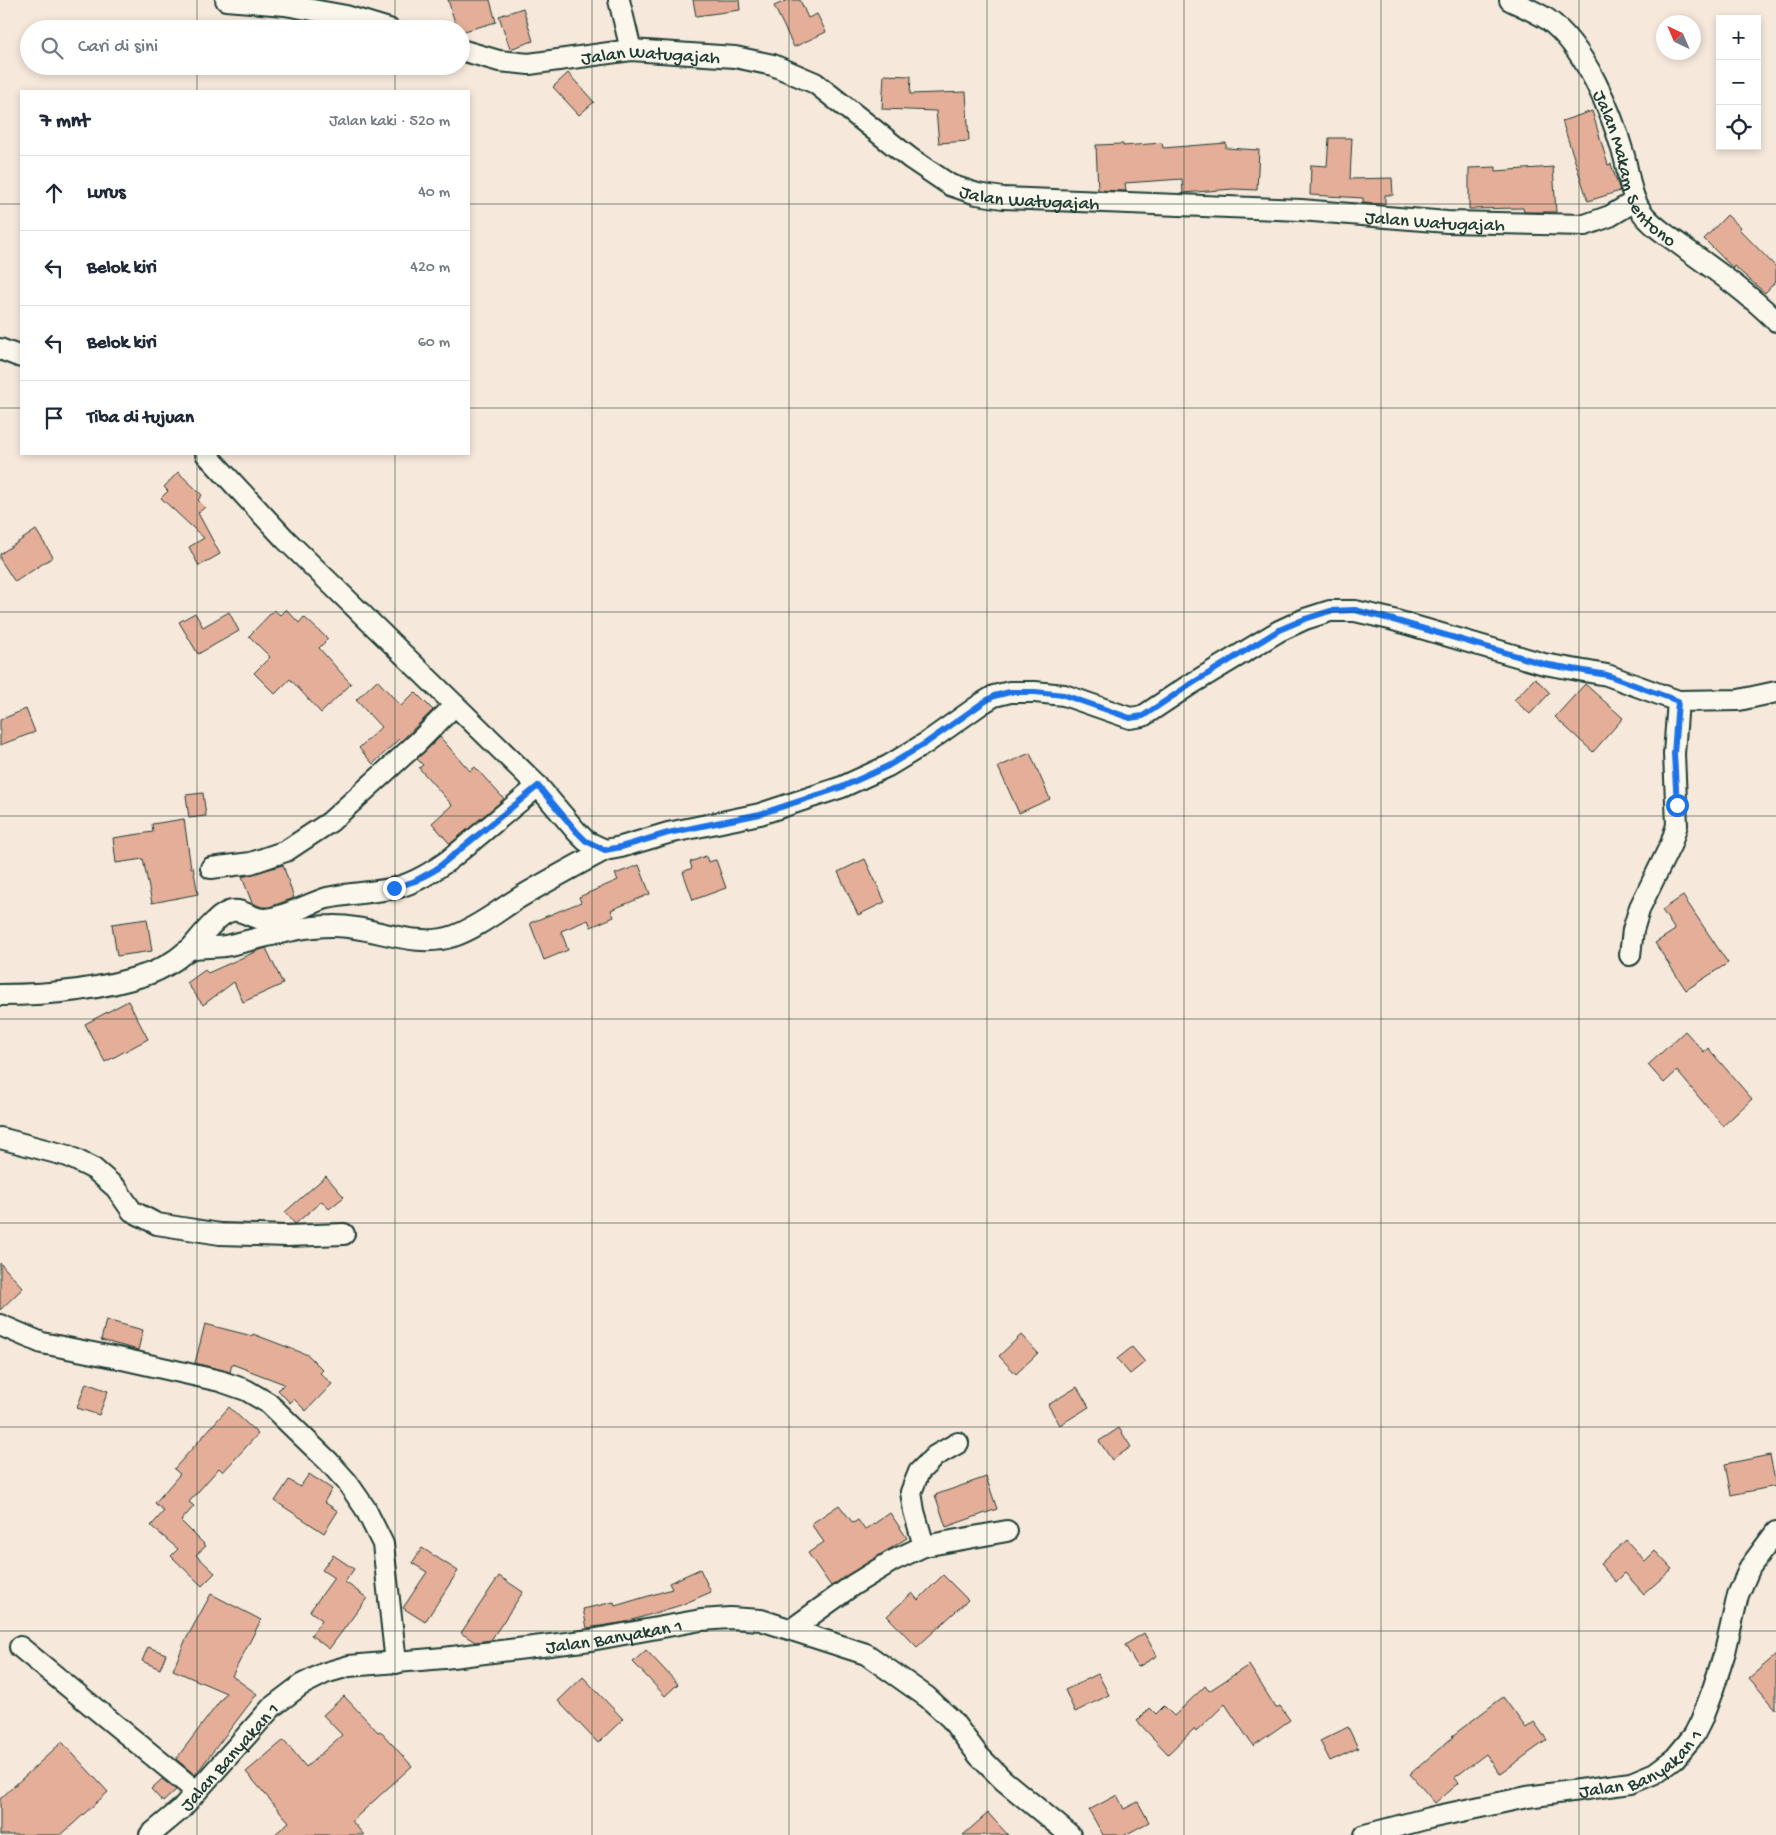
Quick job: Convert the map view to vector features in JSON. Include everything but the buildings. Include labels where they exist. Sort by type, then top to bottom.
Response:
[{"type":"street","points":[[226,0],[285,5],[359,20]]},
{"type":"street","points":[[619,0],[631,50]]},
{"type":"street","name":"Jalan Makam Sentono","points":[[1510,0],[1547,19],[1565,35],[1594,80],[1614,124],[1625,158],[1635,201],[1650,220],[1738,288],[1776,321]]},
{"type":"street","name":"Jalan Watugajah","points":[[470,53],[499,61],[529,64],[631,50],[735,57],[773,65],[815,84],[910,158],[950,184],[977,194],[1003,198],[1302,210],[1447,222],[1585,225],[1610,216],[1635,201]]},
{"type":"street","points":[[0,349],[20,357]]},
{"type":"street","points":[[207,455],[284,539],[538,786],[586,841],[605,850]]},
{"type":"street","points":[[190,949],[221,946],[263,938],[290,930],[332,926],[366,929],[399,938],[428,941],[454,936],[605,850],[668,833],[760,814],[842,787],[888,766],[926,743],[994,696],[1010,692],[1064,695],[1122,716],[1130,718],[1143,716],[1204,675],[1279,630],[1330,611],[1355,610],[1544,664],[1607,675],[1678,701],[1739,700],[1776,692]]},
{"type":"street","points":[[1630,955],[1633,930],[1640,907],[1671,844],[1677,826],[1674,754],[1678,701]]},
{"type":"street","points":[[211,868],[252,863],[286,852],[330,822],[417,743],[455,705]]},
{"type":"street","points":[[0,995],[52,993],[118,982],[146,975],[163,967],[190,949],[221,916],[232,911],[265,919],[327,898],[394,888],[415,881],[449,860],[538,786]]},
{"type":"street","points":[[0,1138],[68,1156],[94,1169],[116,1188],[132,1210],[157,1224],[220,1234],[287,1236],[344,1234]]},
{"type":"street","points":[[0,1325],[42,1343],[220,1381],[246,1390],[268,1404],[329,1462],[347,1482],[365,1508],[383,1544],[396,1663]]},
{"type":"street","points":[[924,1546],[914,1511],[911,1492],[919,1472],[935,1456],[958,1443]]},
{"type":"street","points":[[792,1629],[853,1585],[892,1560],[924,1546],[1007,1531]]},
{"type":"street","name":"Jalan Banyakan 1","points":[[1366,1835],[1430,1818],[1527,1797],[1631,1783],[1655,1773],[1675,1758],[1694,1735],[1713,1689],[1738,1595],[1750,1567],[1776,1532]]},
{"type":"street","name":"Jalan Banyakan 1","points":[[150,1835],[180,1810],[272,1707],[301,1685],[325,1674],[349,1666],[444,1658],[591,1640],[701,1620],[730,1618],[762,1620],[866,1654],[920,1691],[950,1719],[979,1756],[1003,1780],[1070,1835]]},
{"type":"street","points":[[20,1647],[196,1792]]},
{"type":"route","points":[[394,888],[415,881],[435,870],[538,786],[586,841],[605,850],[621,847],[668,833],[760,814],[842,787],[888,766],[926,743],[994,696],[1010,692],[1064,695],[1130,718],[1143,716],[1279,630],[1330,611],[1355,610],[1544,664],[1607,675],[1678,701],[1674,754],[1677,805]]}]
